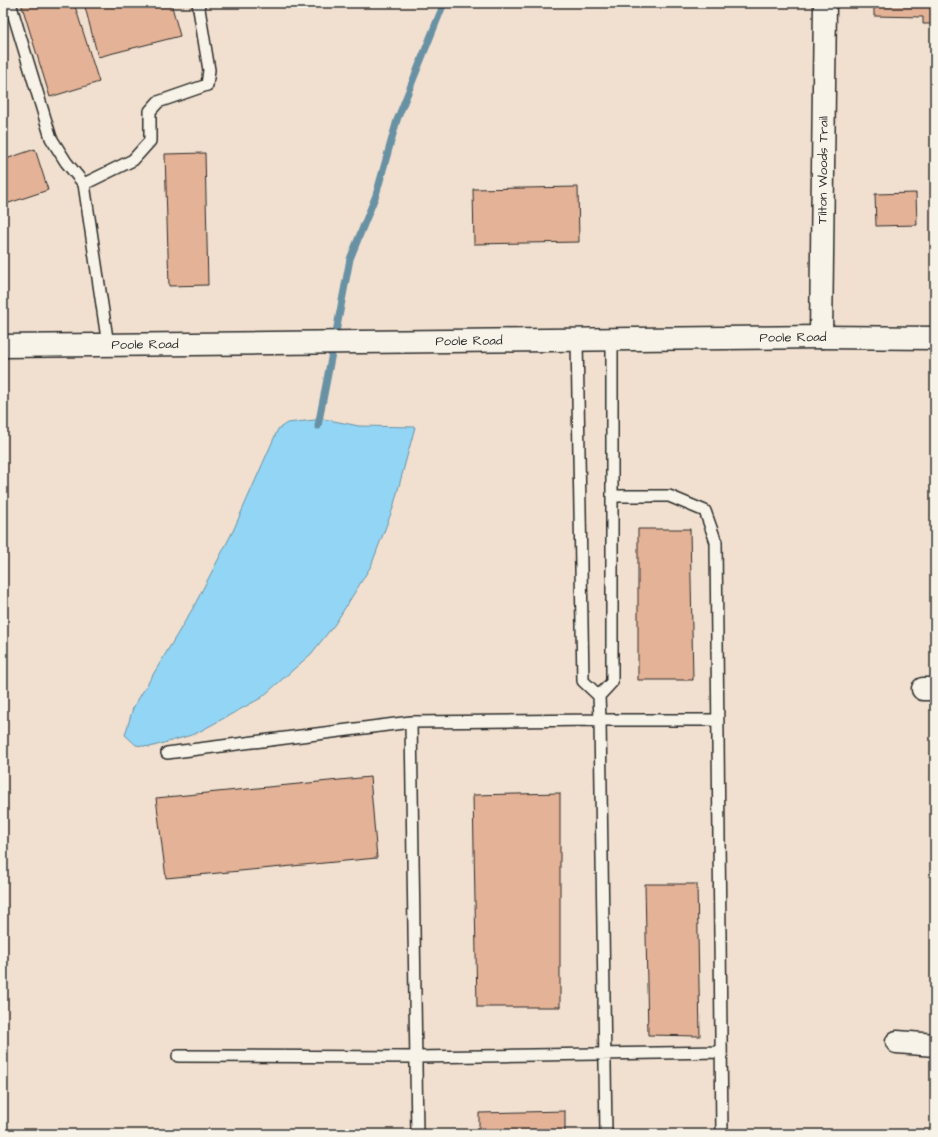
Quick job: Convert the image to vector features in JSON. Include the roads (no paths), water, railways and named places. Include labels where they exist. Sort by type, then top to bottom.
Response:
[{"type":"main road","name":"Tilton Woods Trail","points":[[821,337],[825,3]]},
{"type":"main road","name":"Poole Road","points":[[3,346],[821,337],[935,338]]},
{"type":"main road","points":[[897,1042],[935,1044]]},
{"type":"lane","points":[[10,3],[51,138],[66,162],[84,184],[108,345]]},
{"type":"lane","points":[[84,184],[133,160],[150,141],[150,111],[158,102],[207,85],[209,70],[198,3]]},
{"type":"lane","points":[[577,340],[583,681],[599,696],[600,720],[606,1134]]},
{"type":"lane","points":[[599,696],[612,682],[612,340]]},
{"type":"lane","points":[[612,496],[669,496],[705,511],[716,542],[722,1134]]},
{"type":"lane","points":[[167,753],[411,722],[717,720]]},
{"type":"lane","points":[[411,722],[417,1134]]},
{"type":"lane","points":[[178,1056],[416,1056],[721,1052]]},
{"type":"water","points":[[324,419],[359,426],[415,427],[393,508],[371,566],[335,624],[311,654],[261,698],[195,734],[150,747],[136,745],[125,735],[133,708],[193,608],[233,531],[278,429],[287,423]]},
{"type":"waterway","points":[[318,426],[350,259],[376,195],[397,120],[444,3]]}]
